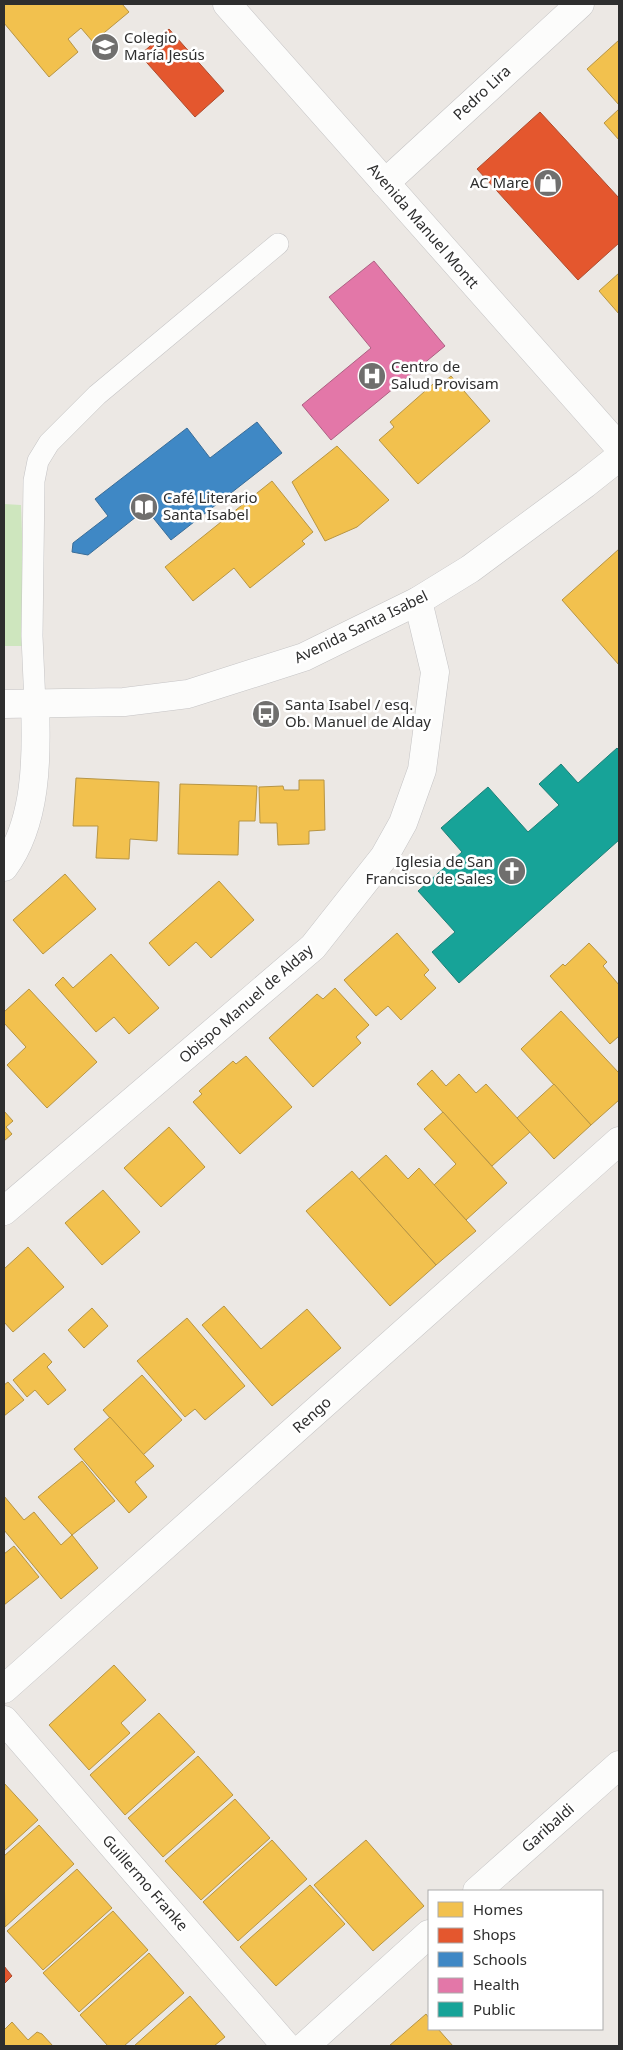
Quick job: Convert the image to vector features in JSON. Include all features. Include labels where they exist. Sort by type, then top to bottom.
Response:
[{"type":"street","name":"Avenida Manuel Montt","points":[[227,4],[619,447]]},
{"type":"street","name":"Pedro Lira","points":[[385,183],[580,4]]},
{"type":"street","name":"Avenida Santa Isabel","points":[[4,704],[124,702],[188,694],[304,657],[418,601],[470,569],[619,457]]},
{"type":"street","name":"Obispo Manuel de Alday","points":[[4,1211],[313,947],[384,857],[403,823],[422,770],[435,672],[418,601]]},
{"type":"street","points":[[4,866],[26,827],[37,751],[35,704]]},
{"type":"street","name":"Rengo","points":[[4,1689],[619,1141]]},
{"type":"street","name":"Guillermo Franke","points":[[4,1720],[286,2046]]},
{"type":"street","name":"Garibaldi","points":[[478,1890],[619,1765]]},
{"type":"street","points":[[305,2046],[428,1935]]},
{"type":"lane","points":[[35,704],[32,626],[34,480],[38,461],[50,443],[97,395],[278,244]]},
{"type":"green space","points":[[4,504],[21,505],[26,646],[4,646]]},
{"type":"building: Homes","points":[[4,4],[122,4],[129,12],[93,42],[81,28],[68,39],[78,52],[49,77],[4,23]]},
{"type":"building: Homes","points":[[619,40],[619,105],[587,69]]},
{"type":"building: Homes","points":[[619,109],[619,140],[604,123]]},
{"type":"building: Homes","points":[[619,273],[619,314],[599,291]]},
{"type":"building: Homes","points":[[451,376],[490,421],[418,484],[379,440],[394,427],[390,422],[433,384],[437,388]]},
{"type":"building: Homes","points":[[337,446],[389,500],[357,527],[325,541],[292,482]]},
{"type":"building: Homes","points":[[272,481],[313,532],[302,541],[305,544],[250,588],[234,568],[193,601],[165,567]]},
{"type":"building: Homes","points":[[619,549],[619,665],[562,600]]},
{"type":"building: Homes","points":[[76,778],[159,782],[157,841],[130,839],[129,859],[96,858],[98,826],[73,826]]},
{"type":"building: Homes","points":[[299,780],[324,780],[325,830],[309,831],[309,844],[278,845],[277,823],[260,823],[259,787],[283,786],[284,790],[299,790]]},
{"type":"building: Homes","points":[[180,784],[257,786],[255,821],[239,821],[238,855],[178,854]]},
{"type":"building: Homes","points":[[65,874],[96,909],[43,954],[13,920]]},
{"type":"building: Homes","points":[[219,881],[254,920],[211,958],[196,942],[169,966],[149,943]]},
{"type":"building: Homes","points":[[397,933],[429,970],[424,975],[436,988],[401,1020],[388,1006],[376,1016],[344,980]]},
{"type":"building: Homes","points":[[589,943],[607,962],[603,966],[619,985],[619,1036],[610,1044],[550,976],[563,964],[565,966]]},
{"type":"building: Homes","points":[[111,954],[159,1008],[129,1034],[114,1017],[96,1032],[55,985],[63,977],[73,988]]},
{"type":"building: Homes","points":[[335,988],[369,1025],[356,1037],[361,1043],[313,1087],[269,1038],[317,994],[323,999]]},
{"type":"building: Homes","points":[[29,989],[97,1062],[47,1108],[7,1065],[26,1047],[4,1023],[4,1012]]},
{"type":"building: Homes","points":[[561,1011],[619,1073],[619,1100],[591,1125],[521,1049]]},
{"type":"building: Homes","points":[[246,1056],[292,1107],[240,1154],[193,1102],[202,1094],[199,1091],[233,1061],[236,1064]]},
{"type":"building: Homes","points":[[432,1070],[446,1086],[459,1074],[476,1093],[486,1084],[530,1132],[492,1166],[417,1084]]},
{"type":"building: Homes","points":[[554,1084],[591,1125],[554,1159],[517,1118]]},
{"type":"building: Homes","points":[[4,1111],[13,1121],[6,1127],[12,1134],[4,1141]]},
{"type":"building: Homes","points":[[443,1112],[507,1183],[466,1220],[434,1185],[456,1164],[424,1129]]},
{"type":"building: Homes","points":[[169,1127],[205,1167],[161,1207],[124,1168]]},
{"type":"building: Homes","points":[[386,1155],[408,1179],[419,1168],[476,1231],[436,1265],[359,1179]]},
{"type":"building: Homes","points":[[352,1171],[436,1265],[390,1306],[306,1211]]},
{"type":"building: Homes","points":[[103,1190],[140,1232],[102,1265],[65,1223]]},
{"type":"building: Homes","points":[[28,1247],[64,1287],[13,1332],[4,1322],[4,1269]]},
{"type":"building: Homes","points":[[224,1306],[261,1349],[307,1309],[341,1348],[272,1406],[202,1325]]},
{"type":"building: Homes","points":[[92,1308],[108,1326],[84,1348],[68,1330]]},
{"type":"building: Homes","points":[[187,1318],[245,1386],[205,1420],[195,1409],[185,1417],[137,1361]]},
{"type":"building: Homes","points":[[44,1353],[52,1362],[47,1367],[66,1390],[48,1405],[35,1390],[27,1397],[13,1380]]},
{"type":"building: Homes","points":[[142,1375],[182,1420],[143,1455],[103,1410]]},
{"type":"building: Homes","points":[[8,1382],[24,1400],[4,1416],[4,1385]]},
{"type":"building: Homes","points":[[110,1417],[154,1466],[135,1482],[147,1497],[129,1513],[74,1449]]},
{"type":"building: Homes","points":[[82,1461],[115,1501],[72,1535],[38,1497]]},
{"type":"building: Homes","points":[[4,1496],[24,1520],[34,1512],[61,1545],[72,1535],[98,1568],[61,1599],[4,1530]]},
{"type":"building: Homes","points":[[14,1546],[39,1577],[4,1605],[4,1554]]},
{"type":"building: Homes","points":[[114,1665],[146,1700],[121,1723],[130,1733],[89,1770],[49,1725]]},
{"type":"building: Homes","points":[[159,1713],[195,1752],[125,1815],[90,1775]]},
{"type":"building: Homes","points":[[198,1756],[233,1795],[163,1857],[128,1818]]},
{"type":"building: Homes","points":[[4,1783],[38,1820],[4,1851]]},
{"type":"building: Homes","points":[[235,1799],[270,1838],[201,1900],[165,1861]]},
{"type":"building: Homes","points":[[39,1825],[74,1864],[5,1927],[4,1856]]},
{"type":"building: Homes","points":[[272,1840],[307,1879],[238,1941],[203,1902]]},
{"type":"building: Homes","points":[[366,1840],[424,1906],[373,1951],[314,1885]]},
{"type":"building: Homes","points":[[77,1869],[112,1908],[43,1970],[7,1931]]},
{"type":"building: Homes","points":[[310,1885],[345,1924],[276,1986],[240,1947]]},
{"type":"building: Homes","points":[[113,1911],[148,1950],[79,2012],[43,1973]]},
{"type":"building: Homes","points":[[149,1953],[184,1993],[124,2046],[108,2046],[80,2015]]},
{"type":"building: Homes","points":[[190,1996],[225,2037],[214,2046],[134,2046]]},
{"type":"building: Homes","points":[[426,2014],[428,2017],[428,2030],[439,2030],[453,2046],[389,2046]]},
{"type":"building: Homes","points":[[12,2022],[28,2040],[37,2032],[42,2034],[53,2046],[4,2046],[4,2030]]},
{"type":"building: Shops","points":[[169,29],[224,91],[195,117],[140,55]]},
{"type":"building: Shops","name":"AC Mare","points":[[540,112],[619,198],[619,243],[578,280],[477,169]]},
{"type":"building: Shops","points":[[4,1966],[12,1976],[4,1984]]},
{"type":"building: Schools","points":[[257,422],[282,453],[171,540],[146,509],[88,555],[72,552],[73,543],[108,516],[95,499],[187,428],[210,458]]},
{"type":"building: Health","name":"Centro de Salud Provisam","points":[[374,261],[445,346],[331,440],[302,405],[371,348],[329,297]]},
{"type":"building: Public","name":"Iglesia de San Francisco de Sales","points":[[617,748],[619,750],[619,840],[459,983],[432,952],[455,932],[418,891],[462,852],[441,828],[488,787],[528,832],[559,805],[539,784],[561,764],[578,783]]},
{"type":"place","name":"Colegio María Jesús","points":[[105,47]]},
{"type":"place","name":"AC Mare","points":[[548,183]]},
{"type":"place","name":"Centro de Salud Provisam","points":[[372,376]]},
{"type":"place","name":"Café Literario Santa Isabel","points":[[144,507]]},
{"type":"place","name":"Santa Isabel / esq. Ob. Manuel de Alday","points":[[266,714]]},
{"type":"place","name":"Iglesia de San Francisco de Sales","points":[[512,871]]}]
